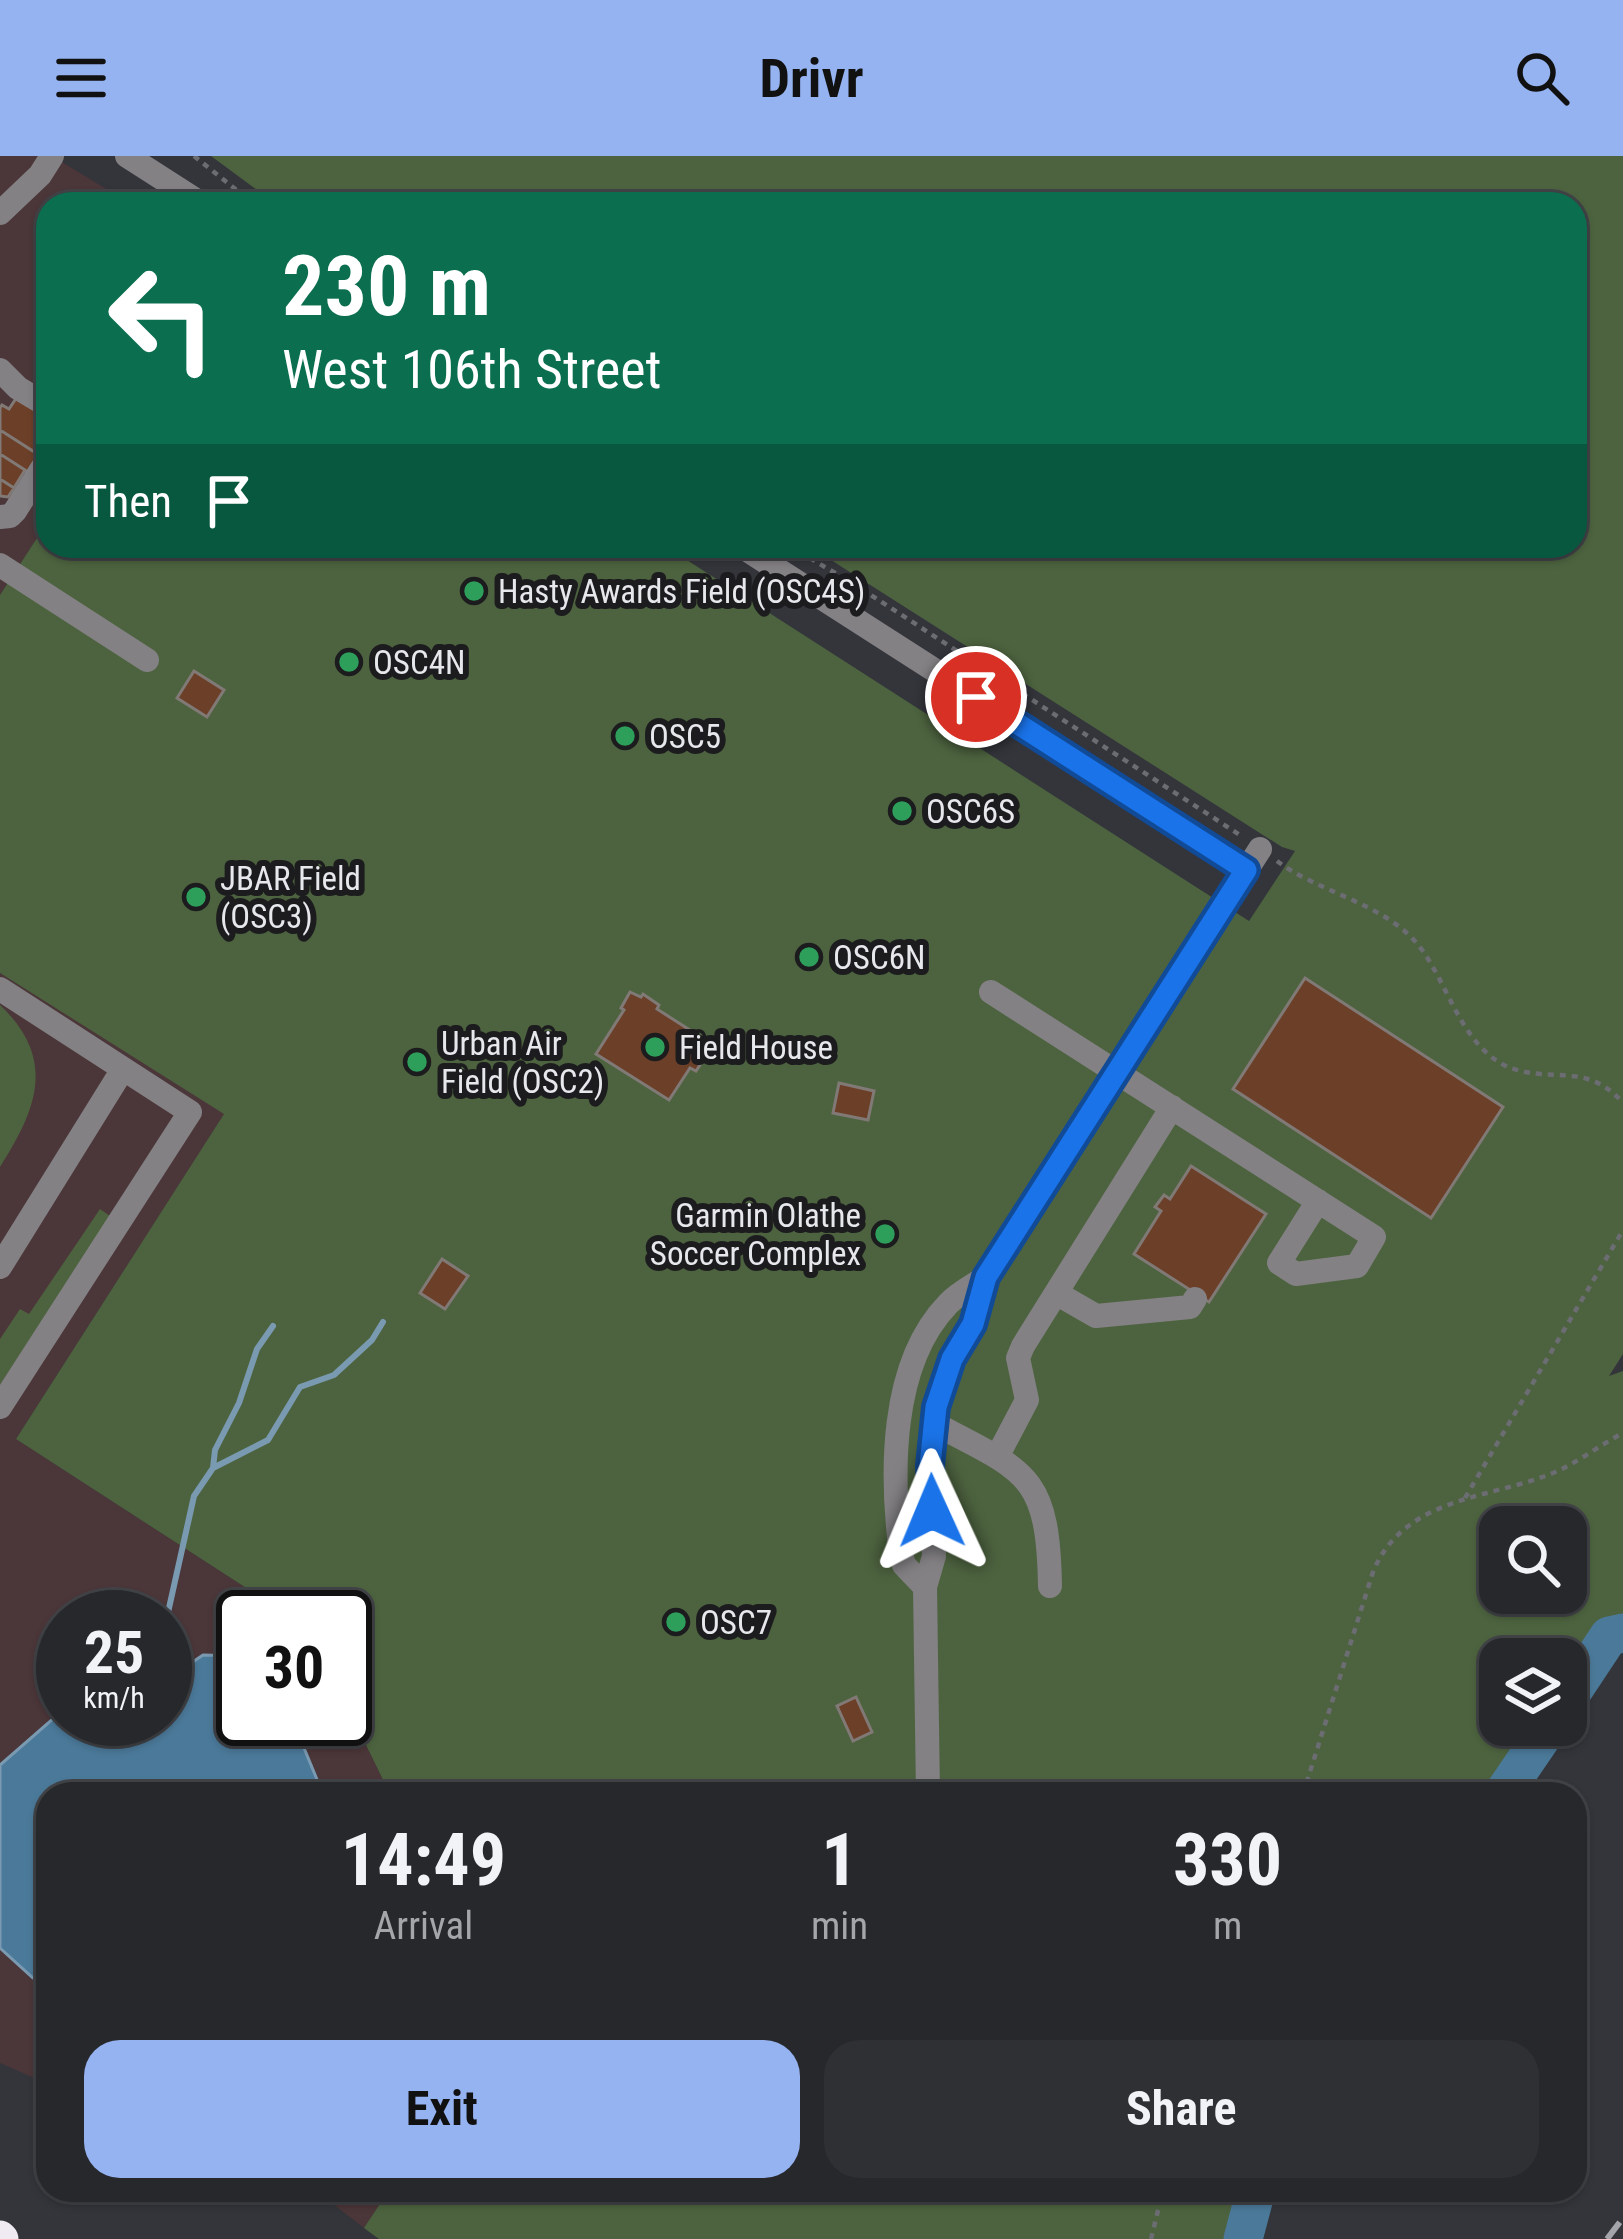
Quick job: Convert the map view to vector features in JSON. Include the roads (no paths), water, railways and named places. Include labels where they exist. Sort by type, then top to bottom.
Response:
[{"type":"street","points":[[0,213],[40,175],[52,156]]},
{"type":"street","points":[[127,156],[183,192]]},
{"type":"street","points":[[0,370],[36,399]]},
{"type":"street","points":[[0,517],[15,511],[36,478]]},
{"type":"street","points":[[761,558],[1253,860],[986,1277],[973,1324],[942,1385],[930,1466],[934,1556],[925,1587],[928,1782]]},
{"type":"street","points":[[0,565],[147,661]]},
{"type":"street","points":[[0,989],[190,1112],[0,1407]]},
{"type":"street","points":[[991,992],[1318,1201]]},
{"type":"street","points":[[0,1267],[123,1069]]},
{"type":"street","points":[[997,1457],[1027,1400],[1018,1358],[1023,1346],[1172,1107]]},
{"type":"street","points":[[925,1587],[904,1565],[901,1554],[897,1500],[901,1415],[910,1375],[936,1321],[948,1303],[986,1277]]},
{"type":"street","points":[[1056,1292],[1096,1316],[1190,1307],[1195,1299]]},
{"type":"street","points":[[933,1423],[1023,1475],[1041,1503],[1049,1531],[1050,1586]]},
{"type":"water","points":[[203,1655],[216,1655],[216,1746],[303,1746],[318,1782],[36,1782],[36,1980],[0,1948],[0,1765],[36,1734],[36,1746],[192,1746],[192,1662]]},
{"type":"waterway","points":[[213,1468],[268,1440],[300,1387],[334,1375],[372,1340],[383,1322]]},
{"type":"waterway","points":[[173,1590],[194,1496],[213,1468],[215,1450],[239,1403],[257,1349],[273,1326]]},
{"type":"waterway","points":[[1587,1669],[1609,1636],[1623,1633]]},
{"type":"waterway","points":[[1511,1782],[1536,1746]]},
{"type":"waterway","points":[[1243,2239],[1253,2202]]},
{"type":"railway","points":[[1607,2239],[1623,2218]]},
{"type":"place","name":"Hasty Awards Field (OSC4S)","points":[[474,591]]},
{"type":"place","name":"OSC4N","points":[[349,662]]},
{"type":"place","name":"OSC5","points":[[625,736]]},
{"type":"place","name":"OSC6S","points":[[902,811]]},
{"type":"place","name":"JBAR Field (OSC3)","points":[[196,897]]},
{"type":"place","name":"OSC6N","points":[[809,957]]},
{"type":"place","name":"Field House","points":[[655,1047]]},
{"type":"place","name":"Urban Air Field (OSC2)","points":[[417,1062]]},
{"type":"place","name":"Garmin Olathe Soccer Complex","points":[[885,1234]]},
{"type":"place","name":"OSC7","points":[[676,1622]]}]
